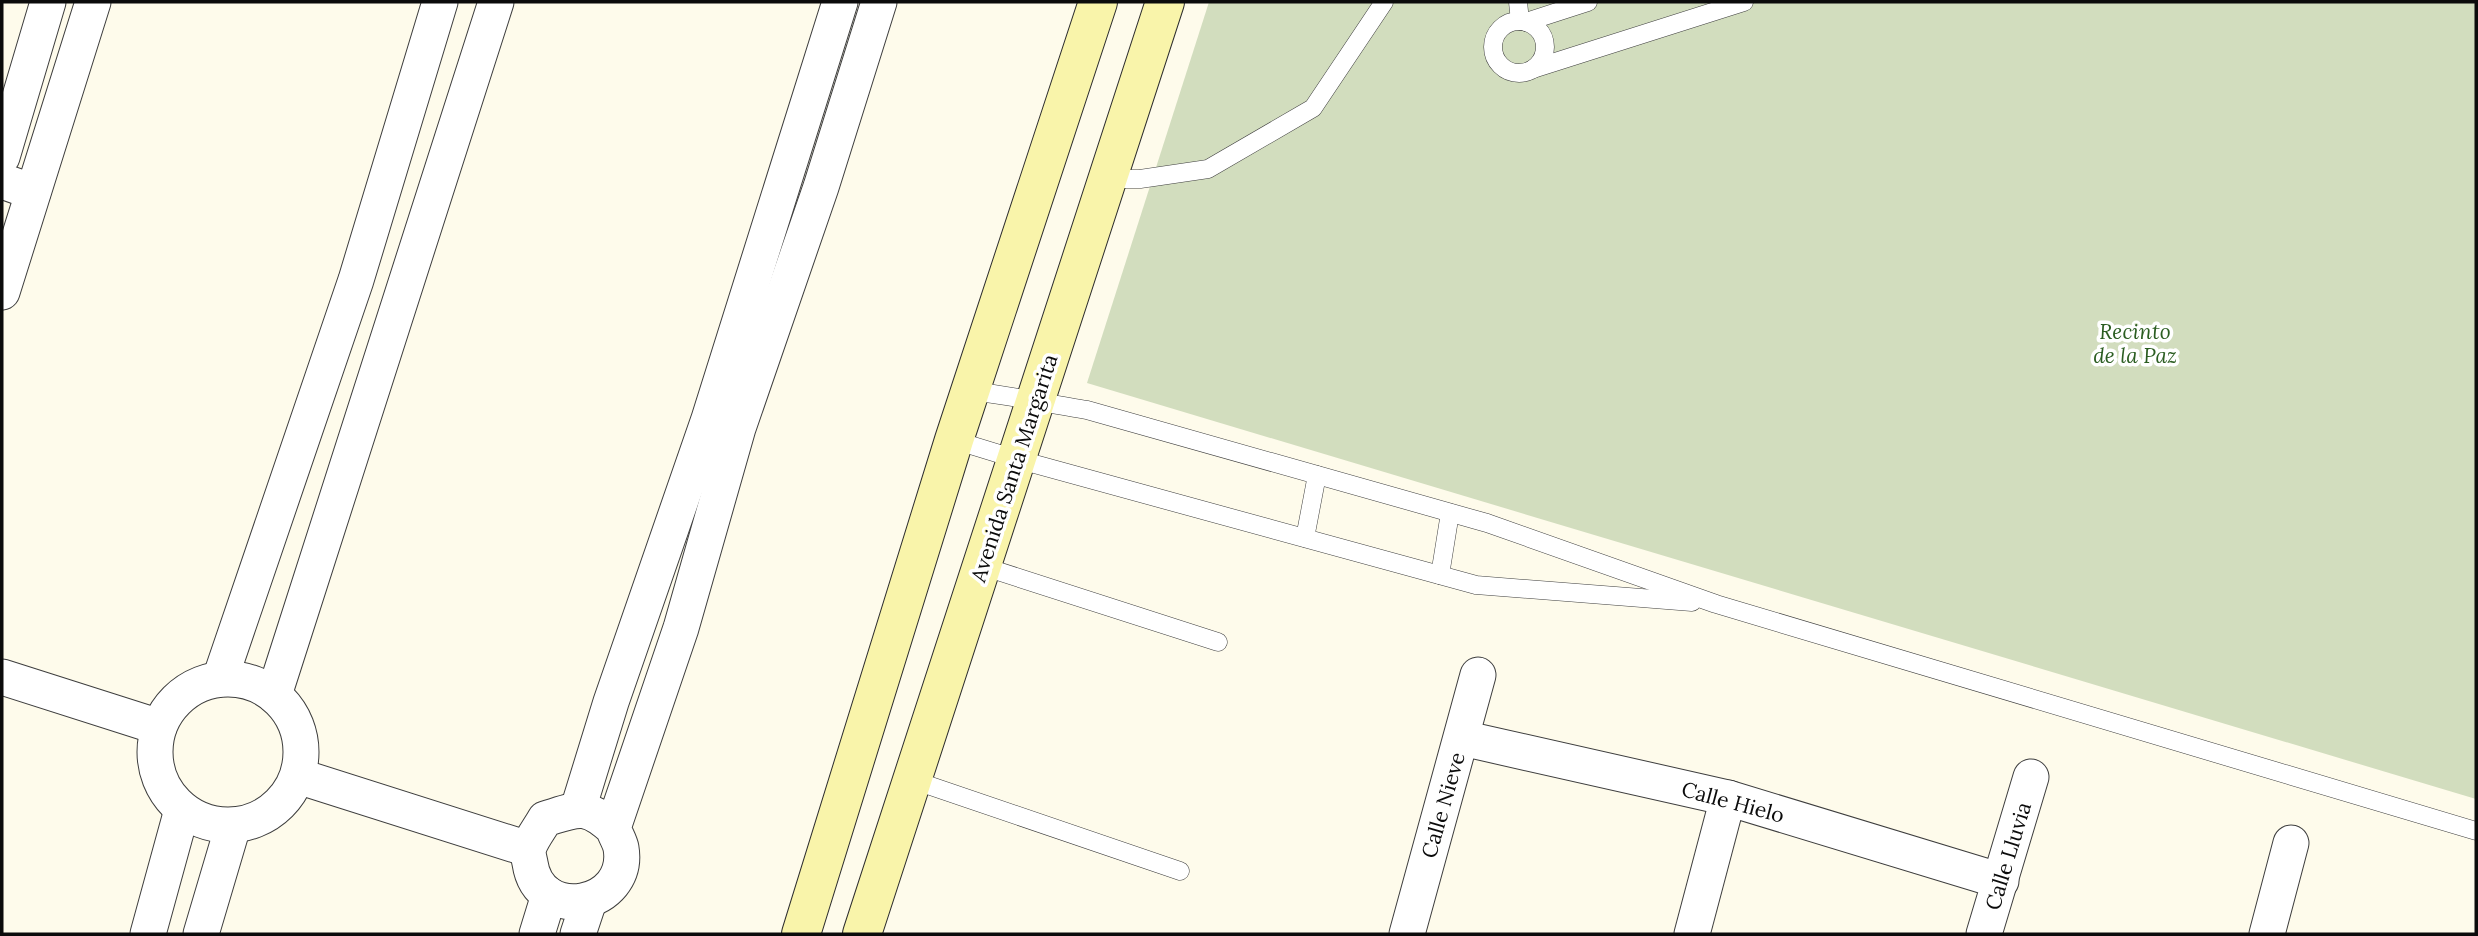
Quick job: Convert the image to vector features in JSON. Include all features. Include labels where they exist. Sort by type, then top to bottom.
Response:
[{"type":"main road","points":[[801,934],[954,440],[1098,2]]},
{"type":"main road","name":"Avenida Santa Margarita","points":[[862,934],[1166,2]]},
{"type":"street","points":[[2,157],[48,2]]},
{"type":"street","points":[[2,292],[17,186],[93,2]]},
{"type":"street","points":[[220,679],[356,280],[440,2]]},
{"type":"street","points":[[274,695],[496,2]]},
{"type":"street","points":[[613,828],[681,628],[724,424],[840,2]]},
{"type":"street","points":[[578,809],[611,702],[821,187],[879,2]]},
{"type":"street","points":[[356,280],[402,294]]},
{"type":"street","name":"Calle Nieve","points":[[1407,934],[1478,675]]},
{"type":"street","points":[[2,677],[159,727]]},
{"type":"street","points":[[220,679],[248,681],[274,695],[293,718],[301,746],[298,776],[284,801],[260,819],[233,826],[206,823],[182,810],[167,793],[157,773],[154,750],[159,727],[172,704],[194,687],[220,679]]},
{"type":"street","name":"Calle Hielo","points":[[1462,738],[1728,798],[2001,881]]},
{"type":"street","points":[[298,776],[528,849]]},
{"type":"street","name":"Calle Lluvia","points":[[1984,934],[2031,777]]},
{"type":"street","points":[[1692,934],[1728,798]]},
{"type":"street","points":[[578,809],[598,814],[613,828],[621,849],[619,871],[607,890],[589,901],[561,901],[549,895],[532,875],[528,849],[545,819],[578,809]]},
{"type":"street","points":[[148,934],[182,810]]},
{"type":"street","points":[[201,934],[233,826]]},
{"type":"street","points":[[2267,934],[2291,843]]},
{"type":"street","points":[[537,934],[549,895]]},
{"type":"street","points":[[578,934],[589,901]]},
{"type":"lane","points":[[1108,179],[1140,178],[1208,169],[1313,108],[1384,2]]},
{"type":"lane","points":[[1518,2],[1523,22]]},
{"type":"lane","points":[[1588,2],[1523,22],[1507,24],[1493,43],[1494,55],[1500,66],[1510,72],[1522,74],[1744,2]]},
{"type":"lane","points":[[1523,22],[1535,26],[1545,42],[1542,61],[1534,69]]},
{"type":"lane","points":[[970,391],[1087,410],[1488,523],[1716,604],[2476,831]]},
{"type":"lane","points":[[954,440],[1475,585],[1716,604]]},
{"type":"lane","points":[[1305,538],[1317,475]]},
{"type":"lane","points":[[1440,575],[1450,513]]},
{"type":"lane","points":[[982,566],[1218,642]]},
{"type":"lane","points":[[912,780],[1180,871]]},
{"type":"green space","name":"Recinto de la Paz","points":[[1209,2],[2476,2],[2476,799],[1087,383]]}]
